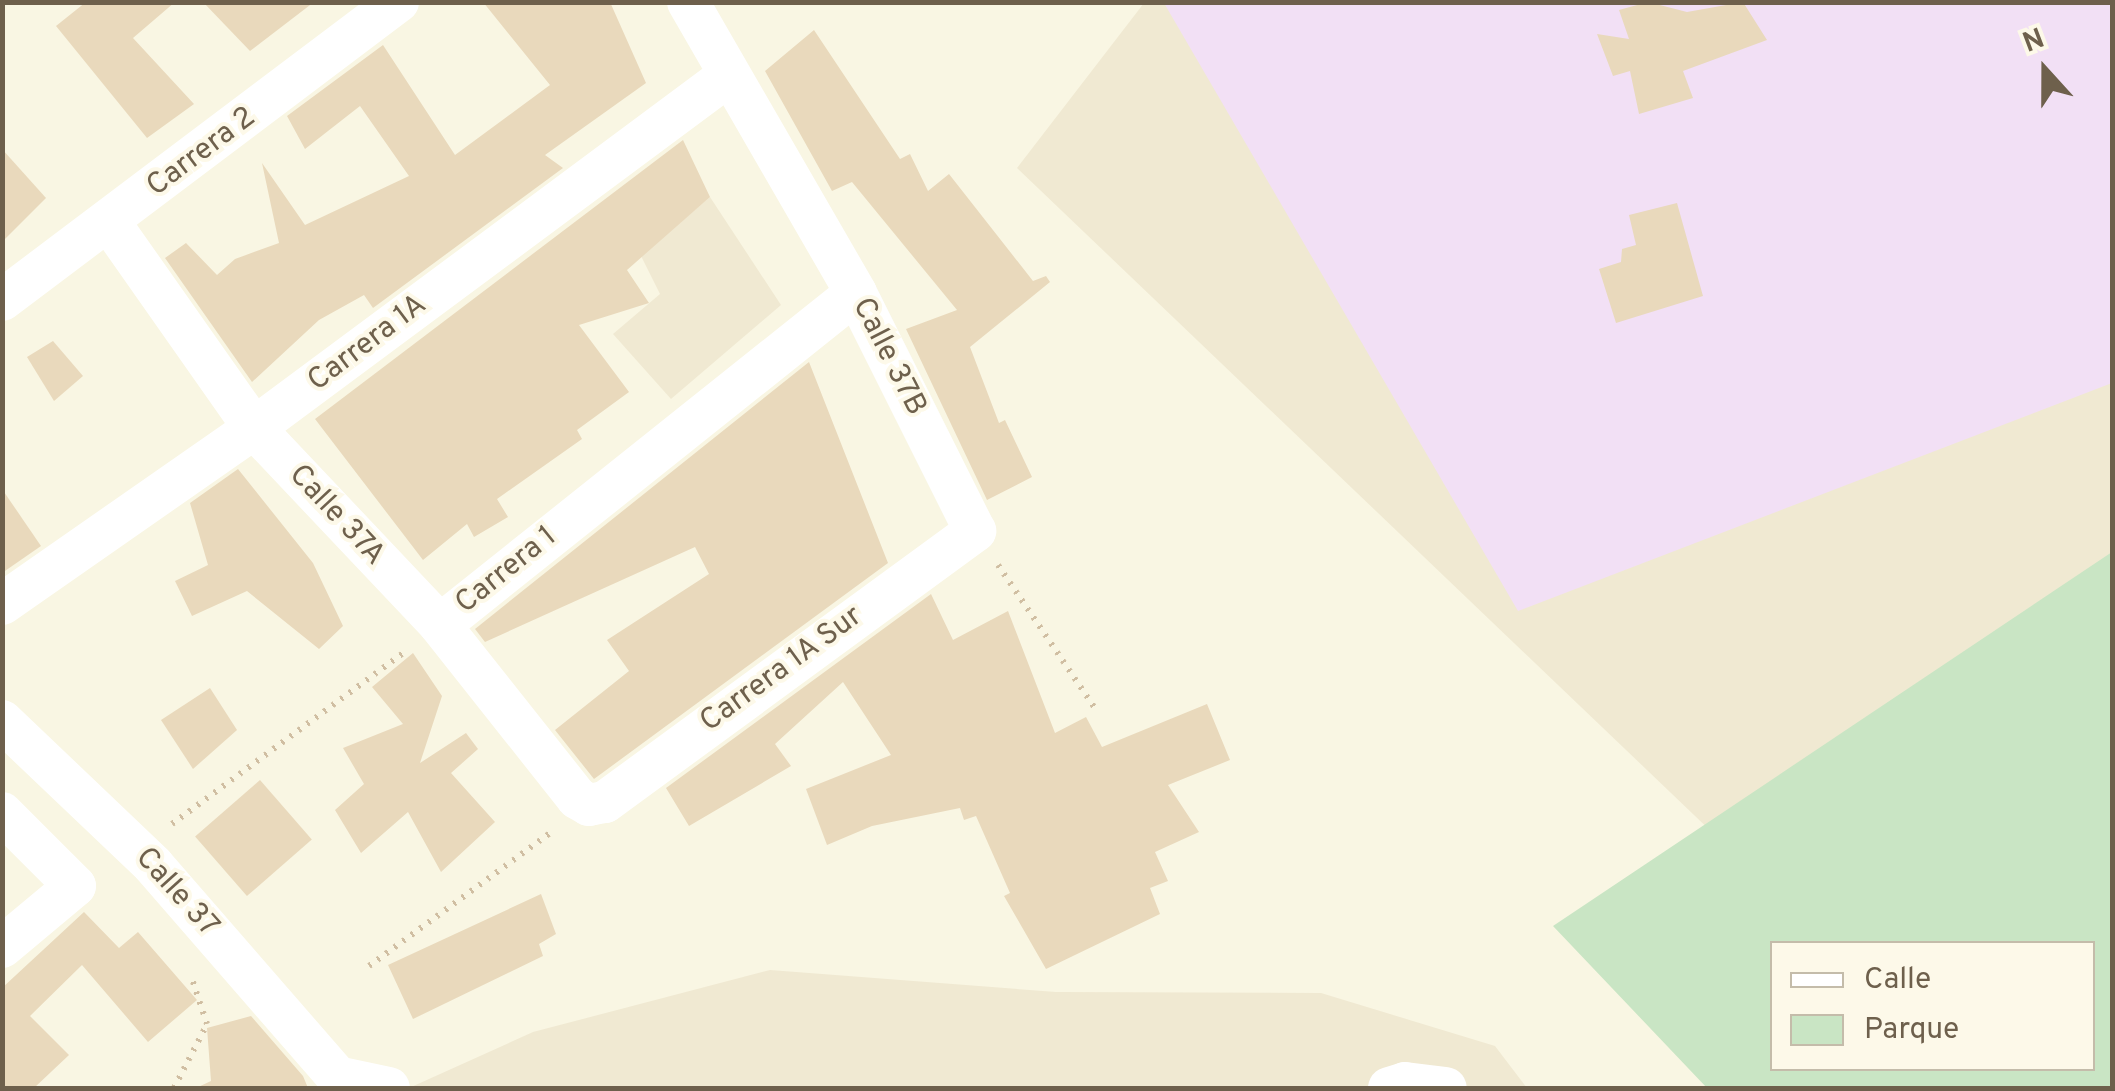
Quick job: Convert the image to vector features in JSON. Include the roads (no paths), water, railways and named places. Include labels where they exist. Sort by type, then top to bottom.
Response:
[{"type":"street","name":"Carrera 2","points":[[2,300],[110,223],[398,2]]},
{"type":"street","name":"Calle 37B","points":[[688,2],[856,293],[974,531]]},
{"type":"street","name":"Carrera 1A","points":[[2,604],[254,428],[728,76]]},
{"type":"street","name":"Calle 37A","points":[[110,223],[254,428],[440,626],[583,802]]},
{"type":"street","name":"Carrera 1","points":[[440,626],[856,293]]},
{"type":"street","name":"Carrera 1A Sur","points":[[583,802],[621,791],[974,531]]},
{"type":"street","name":"Calle 37","points":[[2,721],[153,865],[336,1077],[389,1088]]},
{"type":"street","points":[[2,812],[74,886],[2,947]]}]
